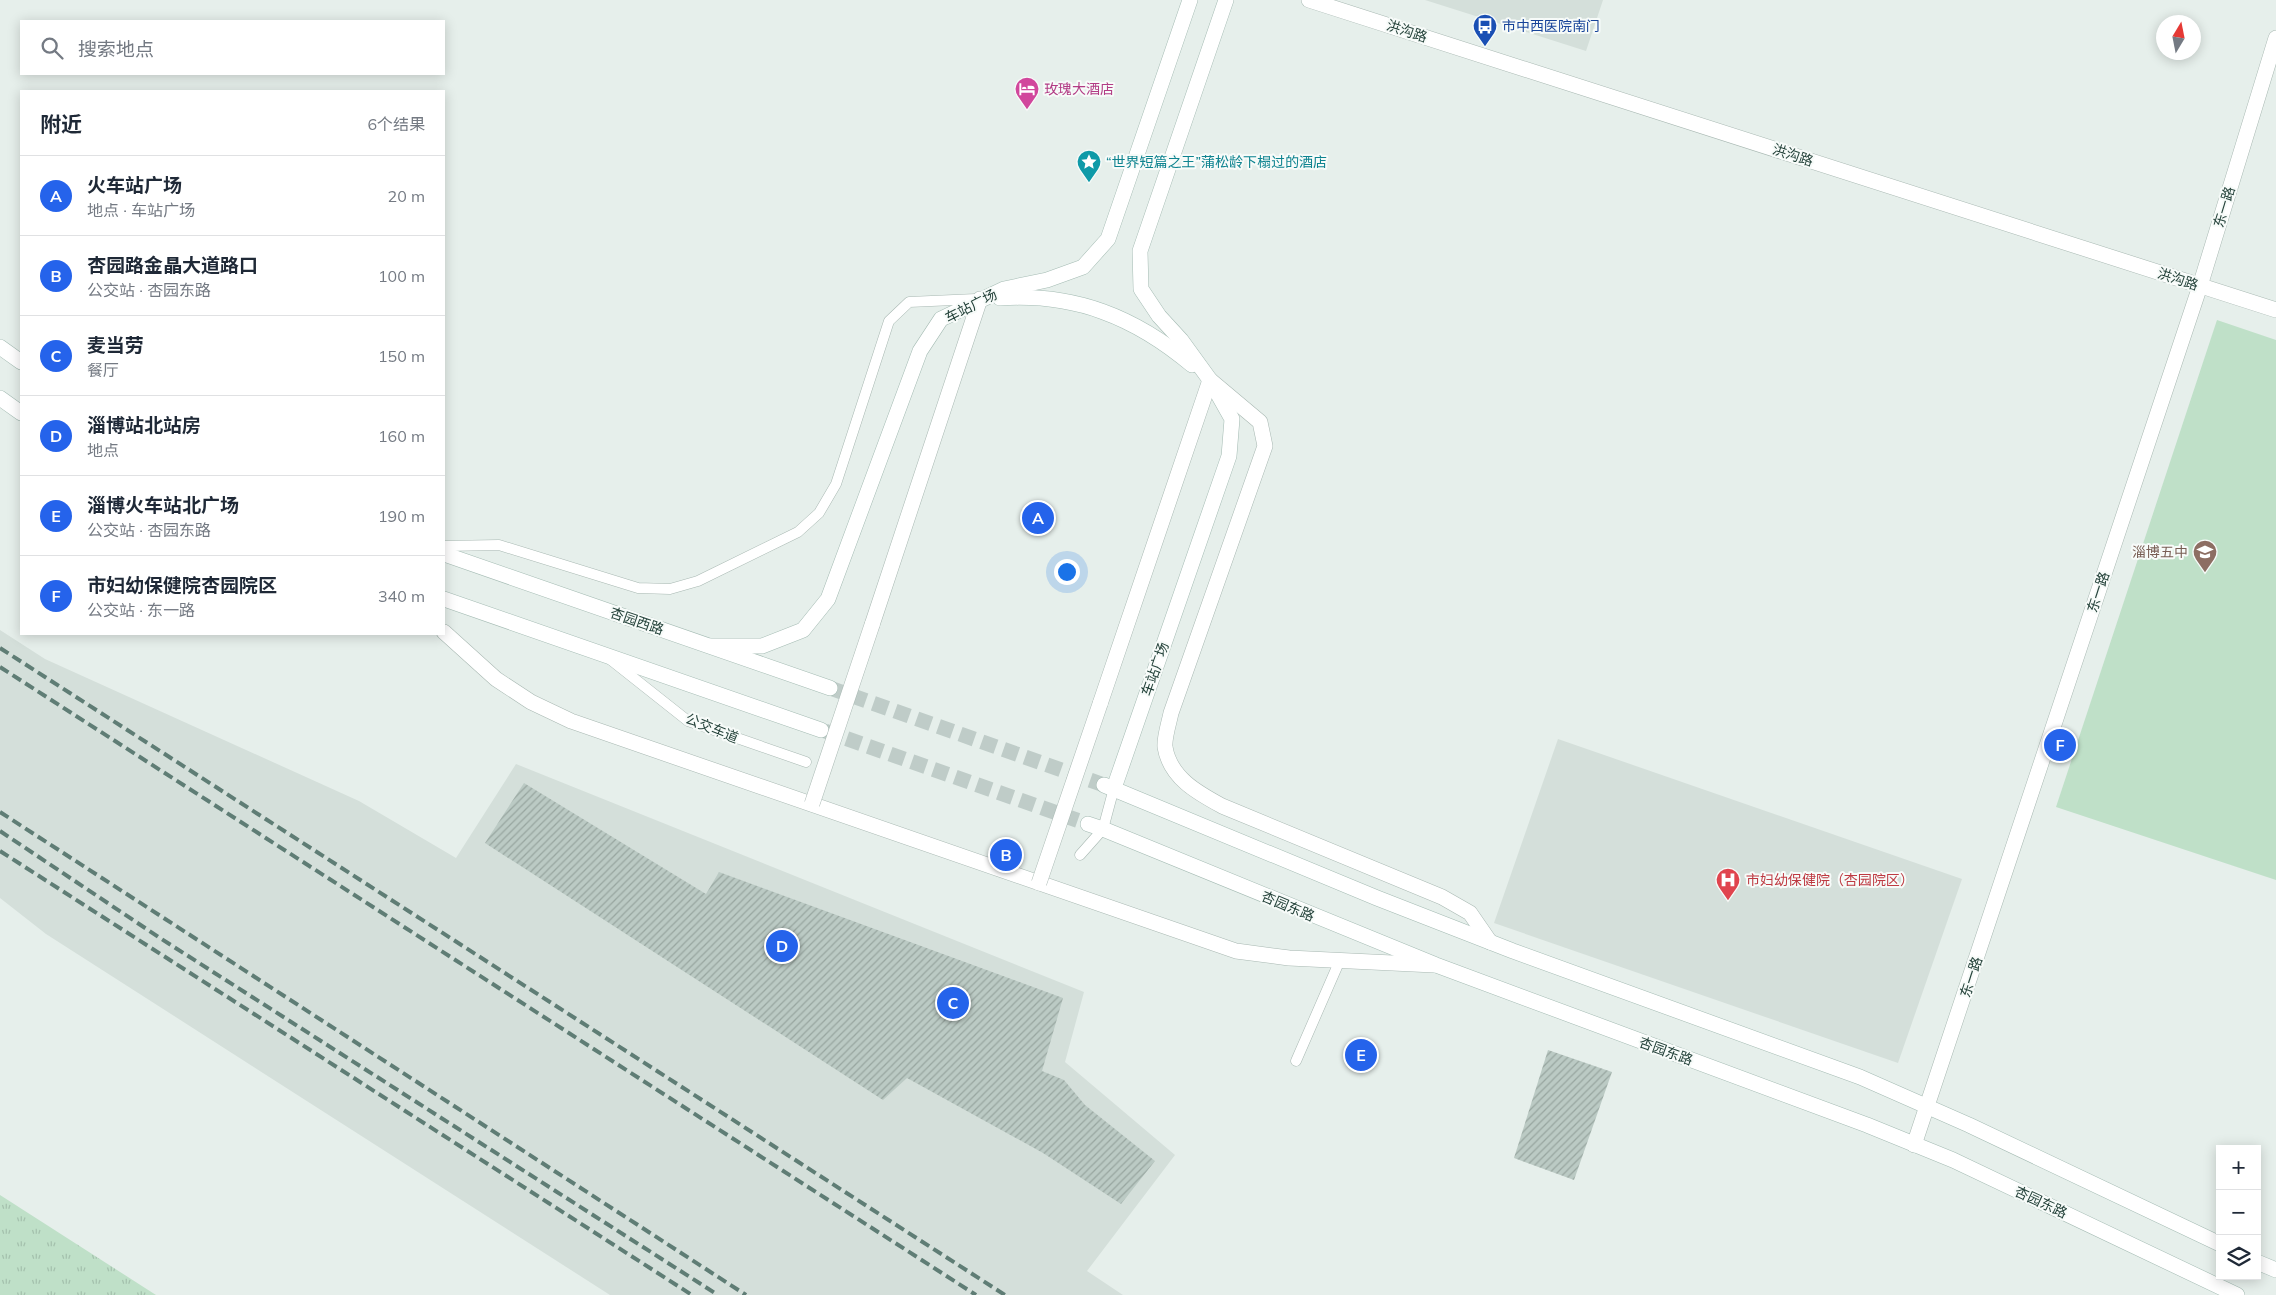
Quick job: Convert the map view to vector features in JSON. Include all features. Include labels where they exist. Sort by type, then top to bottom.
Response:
[{"type":"main road","name":"车站广场","points":[[711,646],[762,646],[803,630],[828,599],[920,351],[942,319],[1004,288],[1047,280],[1083,267],[1108,239],[1190,0]]},
{"type":"main road","name":"车站广场","points":[[1109,786],[1229,456],[1232,419],[1210,380],[1181,340],[1159,316],[1141,289],[1140,251],[1226,0]]},
{"type":"main road","name":"洪沟路","points":[[1309,0],[2276,310]]},
{"type":"main road","name":"东一路","points":[[1914,1144],[1928,1107],[2200,286],[2276,38]]},
{"type":"main road","points":[[812,804],[980,299],[1023,296],[1066,301],[1106,312],[1144,329],[1175,351],[1260,422],[1265,446],[1171,713],[1165,746],[1174,770],[1192,790],[1222,806],[1442,897],[1470,913],[1490,942]]},
{"type":"main road","points":[[0,347],[20,361]]},
{"type":"main road","points":[[1039,883],[1210,380]]},
{"type":"main road","points":[[0,398],[20,412]]},
{"type":"main road","name":"杏园西路","points":[[445,554],[830,688]]},
{"type":"main road","points":[[445,599],[821,730]]},
{"type":"main road","points":[[445,633],[496,679],[531,702],[571,720],[1236,951],[1289,958],[1436,965]]},
{"type":"main road","points":[[1109,786],[1377,898],[1490,942],[1860,1077],[2216,1242]]},
{"type":"main road","name":"杏园东路","points":[[1088,824],[1103,828],[1436,965],[1845,1116],[1914,1144],[1952,1160],[2237,1295]]},
{"type":"main road","points":[[2261,1264],[2276,1270]]},
{"type":"lane","points":[[445,546],[499,545],[638,588],[670,589],[698,581],[798,532],[819,513],[836,484],[889,321],[909,302],[980,299]]},
{"type":"lane","name":"公交车道","points":[[604,655],[688,721],[806,762]]},
{"type":"lane","points":[[1080,855],[1103,828],[1109,786]]},
{"type":"lane","points":[[1296,1061],[1340,960]]},
{"type":"shaded area","points":[[1425,0],[1603,0],[1586,51]]},
{"type":"shaded area","points":[[0,630],[45,659],[359,801],[456,858],[516,764],[1084,992],[1065,1062],[1175,1155],[1087,1271],[1123,1295],[610,1295],[46,934],[0,898]]},
{"type":"shaded area","name":"市妇幼保健院（杏园院区）","points":[[1558,739],[1962,879],[1898,1063],[1494,923]]},
{"type":"green space","name":"淄博五中","points":[[2217,320],[2276,340],[2276,880],[2056,807]]},
{"type":"green space","points":[[0,1195],[156,1295],[0,1295]]},
{"type":"building","points":[[524,783],[706,894],[719,872],[1063,998],[1042,1071],[1064,1080],[1085,1105],[1155,1161],[1121,1204],[1043,1153],[907,1078],[883,1100],[485,843]]},
{"type":"building","points":[[1548,1050],[1612,1072],[1574,1180],[1514,1158]]},
{"type":"tunnel","points":[[830,688],[1104,785]]},
{"type":"tunnel","points":[[825,731],[1088,824]]},
{"type":"railway","points":[[0,648],[1005,1295]]},
{"type":"railway","points":[[0,667],[976,1295]]},
{"type":"railway","points":[[0,812],[746,1295]]},
{"type":"railway","points":[[0,831],[160,938],[718,1295]]},
{"type":"railway","points":[[0,851],[692,1295]]},
{"type":"place","name":"市中西医院南门","points":[[1485,47]]},
{"type":"place","name":"玫瑰大酒店","points":[[1027,110]]},
{"type":"place","name":"“世界短篇之王”蒲松龄下榻过的酒店","points":[[1089,183]]},
{"type":"place","name":"火车站广场","points":[[1038,518]]},
{"type":"place","name":"淄博五中","points":[[2205,573]]},
{"type":"place","name":"市妇幼保健院杏园院区","points":[[2060,745]]},
{"type":"place","name":"杏园路金晶大道路口","points":[[1006,855]]},
{"type":"place","name":"市妇幼保健院（杏园院区）","points":[[1728,901]]},
{"type":"place","name":"淄博站北站房","points":[[782,946]]},
{"type":"place","name":"麦当劳","points":[[953,1003]]},
{"type":"place","name":"淄博火车站北广场","points":[[1361,1055]]}]
